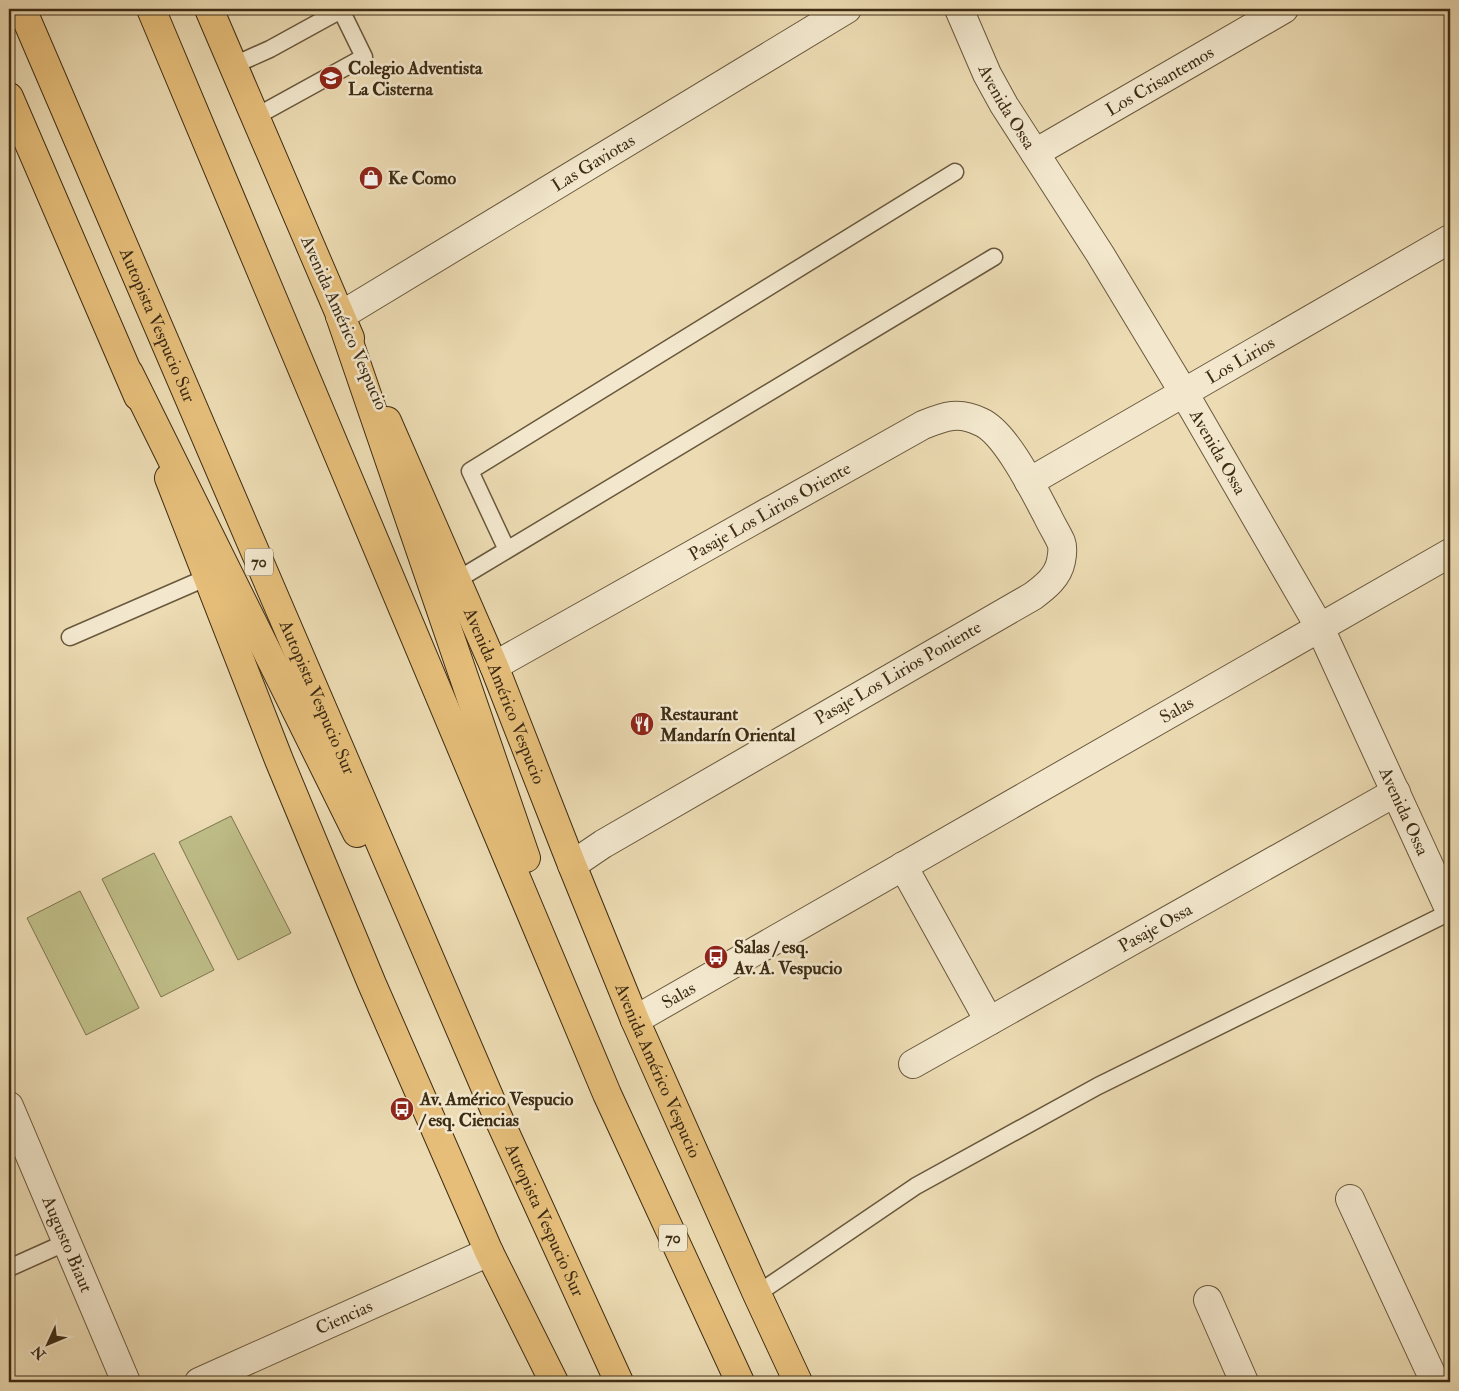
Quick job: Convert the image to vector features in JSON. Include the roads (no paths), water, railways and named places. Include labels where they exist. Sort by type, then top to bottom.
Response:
[{"type":"main road","name":"Autopista Vespucio Sur","points":[[22,9],[497,1115],[619,1382]]},
{"type":"main road","name":"70","points":[[151,9],[607,1094],[740,1382]]},
{"type":"main road","name":"Avenida Américo Vespucio","points":[[209,9],[340,316],[494,666],[635,1020],[798,1382]]},
{"type":"main road","points":[[9,97],[129,373],[279,760],[364,966],[489,1252],[554,1382]]},
{"type":"main road","points":[[340,316],[607,1094]]},
{"type":"main road","points":[[129,373],[497,1115]]},
{"type":"street","name":"Las Gaviotas","points":[[340,316],[847,9]]},
{"type":"street","name":"Avenida Ossa","points":[[959,9],[987,74],[1004,105],[1100,254],[1184,393],[1320,628],[1450,912]]},
{"type":"street","name":"Los Crisantemos","points":[[1034,153],[1284,9]]},
{"type":"street","name":"Los Lirios","points":[[1030,482],[1450,239]]},
{"type":"street","name":"Pasaje Los Lirios Oriente","points":[[494,666],[923,425],[946,416],[966,416],[984,422],[1000,437],[1030,482]]},
{"type":"street","name":"Pasaje Los Lirios Poniente","points":[[572,865],[603,844],[1033,596],[1045,586],[1056,575],[1061,561],[1062,544],[1030,482]]},
{"type":"street","name":"Salas","points":[[635,1020],[1450,553]]},
{"type":"street","name":"Pasaje Ossa","points":[[913,1064],[1396,792]]},
{"type":"street","points":[[903,866],[989,1021]]},
{"type":"street","name":"Augusto Biaut","points":[[9,1106],[15,1136],[66,1242],[126,1382]]},
{"type":"street","points":[[1350,1199],[1436,1382],[1450,1377]]},
{"type":"street","name":"Ciencias","points":[[199,1382],[489,1252]]},
{"type":"street","points":[[1208,1300],[1244,1382]]},
{"type":"lane","points":[[232,66],[270,49],[341,10],[364,57],[255,117]]},
{"type":"lane","points":[[507,550],[470,471],[955,172]]},
{"type":"lane","points":[[457,580],[994,257]]},
{"type":"lane","points":[[70,636],[208,577]]},
{"type":"lane","points":[[757,1294],[916,1186],[1098,1086],[1450,912]]},
{"type":"lane","points":[[9,1268],[66,1242]]},
{"type":"place","name":"Colegio Adventista La Cisterna","points":[[331,78]]},
{"type":"place","name":"Ke Como","points":[[371,178]]},
{"type":"place","name":"Restaurant Mandarín Oriental","points":[[642,724]]},
{"type":"place","name":"Salas / esq. Av. A. Vespucio","points":[[716,957]]},
{"type":"place","name":"Av. Américo Vespucio / esq. Ciencias","points":[[402,1109]]}]
